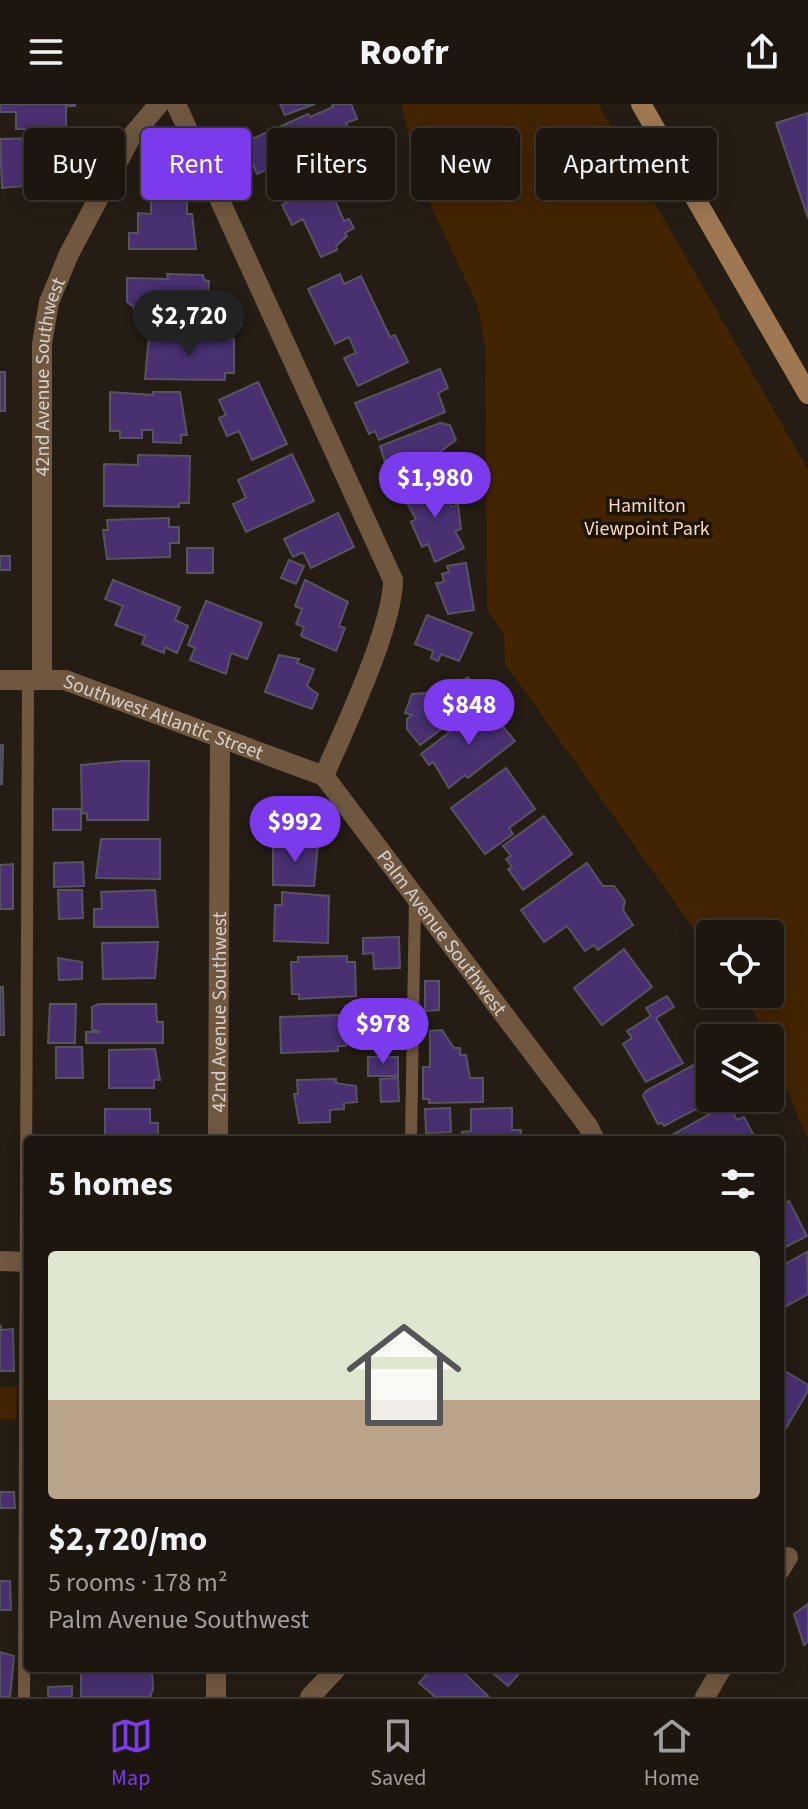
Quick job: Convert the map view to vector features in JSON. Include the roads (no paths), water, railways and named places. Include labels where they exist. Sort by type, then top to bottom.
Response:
[{"type":"main road","points":[[641,104],[808,394]]},
{"type":"street","name":"42nd Avenue Southwest","points":[[35,680],[42,344],[49,302],[69,254],[131,137],[159,104]]},
{"type":"street","points":[[176,104],[393,580],[388,610],[324,776]]},
{"type":"street","name":"Southwest Atlantic Street","points":[[0,680],[70,681],[324,776]]},
{"type":"street","name":"42nd Avenue Southwest","points":[[218,1136],[220,739]]},
{"type":"street","name":"Palm Avenue Southwest","points":[[324,776],[593,1136]]},
{"type":"street","points":[[0,1261],[24,1262]]},
{"type":"street","points":[[216,1672],[216,1697]]},
{"type":"street","points":[[310,1697],[333,1672]]},
{"type":"street","points":[[705,1697],[720,1672]]},
{"type":"lane","points":[[28,1136],[35,680]]},
{"type":"lane","points":[[411,1136],[415,896]]},
{"type":"lane","points":[[24,1672],[24,1697]]},
{"type":"park label","name":"Hamilton Viewpoint Park","points":[[647,516]]}]
